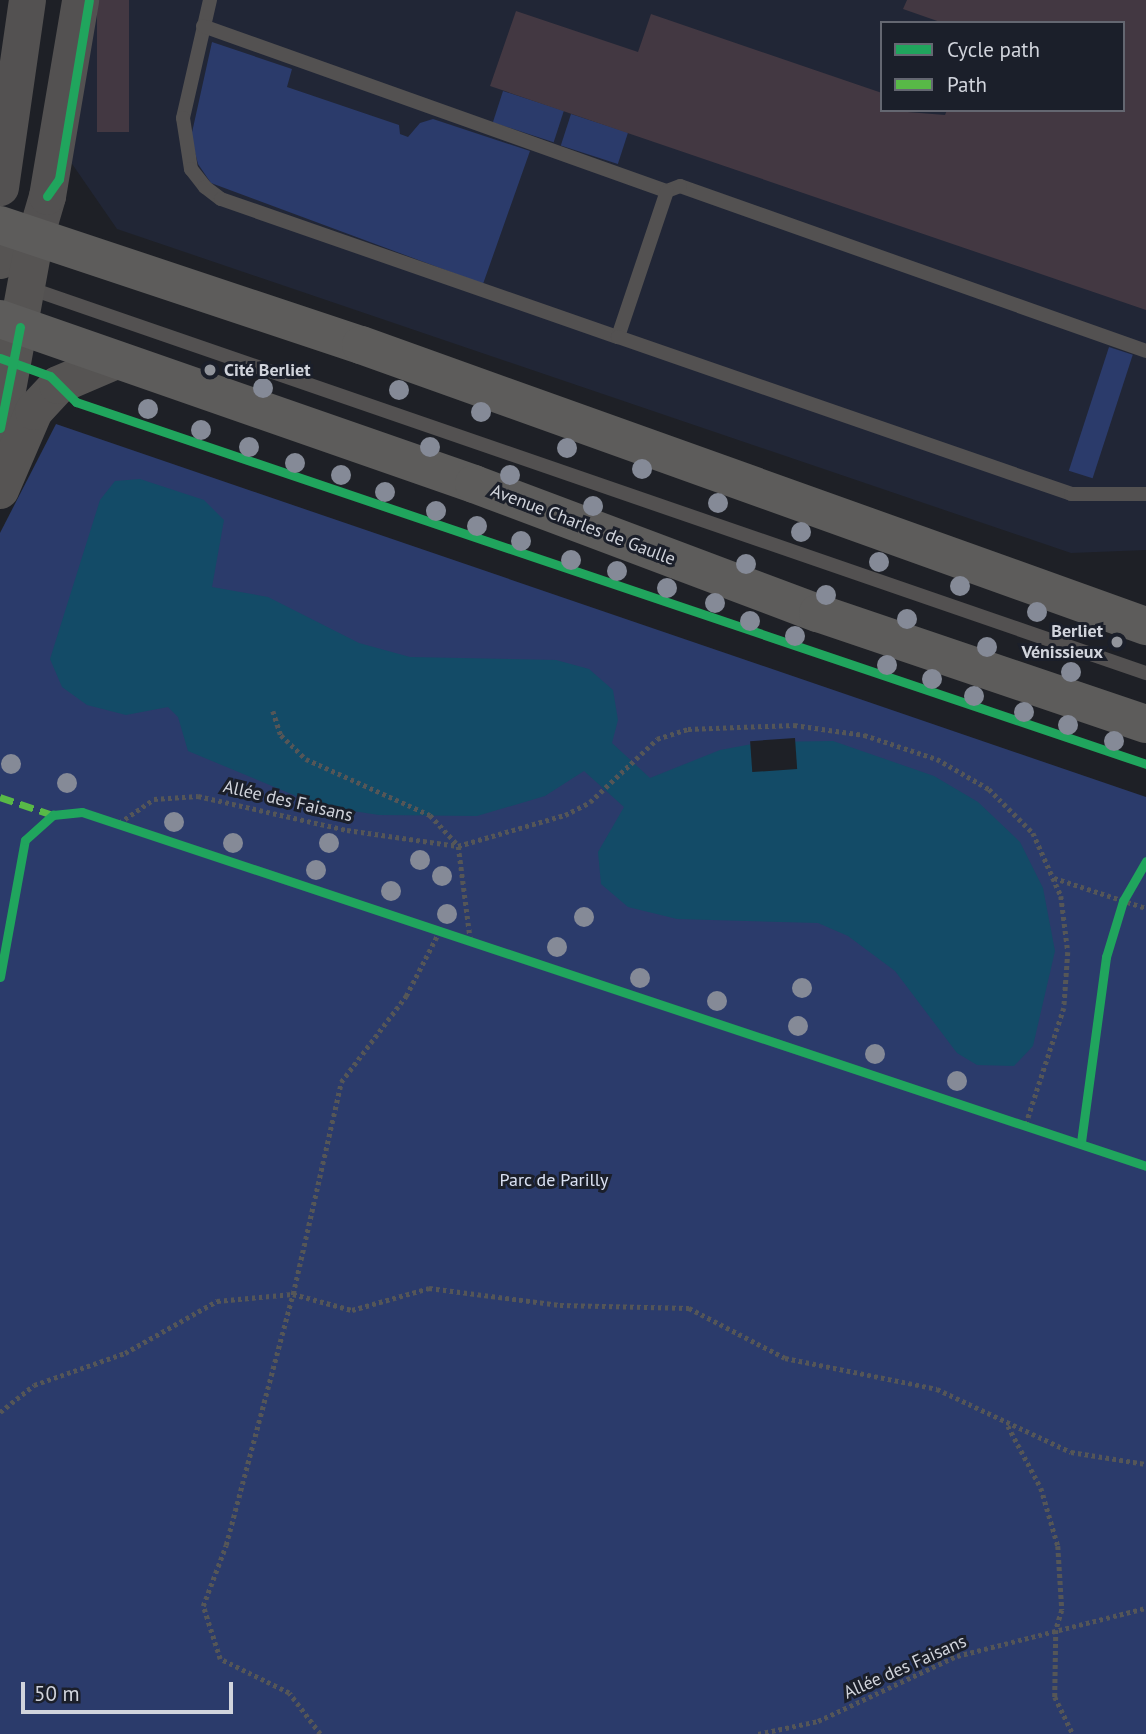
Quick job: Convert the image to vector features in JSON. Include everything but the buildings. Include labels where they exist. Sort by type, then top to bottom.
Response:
[{"type":"main road","points":[[0,225],[361,345],[1146,626]]},
{"type":"main road","points":[[0,260],[35,237]]},
{"type":"main road","points":[[0,428],[13,281],[35,237]]},
{"type":"main road","name":"Avenue Charles de Gaulle","points":[[10,323],[112,362],[1146,724]]},
{"type":"main road","points":[[0,490],[34,411],[58,385],[112,362]]},
{"type":"street","points":[[0,25],[14,0]]},
{"type":"street","points":[[0,187],[27,0]]},
{"type":"street","points":[[35,237],[80,0]]},
{"type":"lane","points":[[210,0],[183,118],[191,169],[205,187],[221,199],[1070,494],[1146,494]]},
{"type":"lane","points":[[203,26],[667,191],[680,186],[1146,351]]},
{"type":"lane","points":[[618,337],[667,191]]},
{"type":"lane","points":[[13,281],[1146,673]]},
{"type":"path","points":[[272,711],[281,734],[306,759],[430,815],[458,846],[470,940]]},
{"type":"path","points":[[1053,878],[1146,908]]},
{"type":"path","points":[[1120,912],[1129,891]]},
{"type":"path","points":[[320,1734],[289,1693],[219,1659],[204,1606],[226,1545],[327,1165],[341,1082],[406,996],[440,930]]},
{"type":"path","points":[[0,1412],[34,1385],[125,1353],[217,1301],[293,1294],[352,1310],[429,1288],[560,1305],[690,1308],[785,1358],[937,1388],[1007,1425],[1071,1452],[1146,1464]]},
{"type":"path","points":[[1007,1425],[1041,1488],[1058,1546],[1062,1610],[1056,1630],[1055,1697],[1073,1734]]},
{"type":"shaded area","points":[[96,0],[1146,0],[1146,550],[1071,553],[117,229],[68,158]]},
{"type":"shaded area","points":[[140,479],[204,500],[224,520],[212,587],[268,597],[359,643],[410,657],[556,660],[589,669],[613,690],[618,720],[612,743],[650,778],[720,750],[763,742],[833,741],[934,776],[978,802],[1020,842],[1043,888],[1055,951],[1033,1046],[1014,1066],[977,1065],[957,1053],[895,971],[848,936],[818,923],[677,919],[628,907],[601,884],[598,852],[624,807],[584,771],[545,796],[477,816],[379,815],[320,806],[188,751],[178,717],[168,707],[126,715],[87,705],[62,687],[50,659],[100,500],[115,481]]},
{"type":"green space","points":[[212,42],[292,69],[287,87],[399,125],[400,134],[408,137],[420,123],[433,119],[530,151],[483,284],[211,183],[198,164],[191,137]]},
{"type":"green space","points":[[503,91],[564,111],[554,142],[493,122]]},
{"type":"green space","points":[[571,114],[628,133],[618,164],[561,145]]},
{"type":"green space","points":[[1109,347],[1133,355],[1093,478],[1069,471]]},
{"type":"green space","name":"Parc de Parilly","points":[[56,424],[1146,797],[1146,1734],[0,1734],[0,533]]},
{"type":"pier","points":[[795,738],[797,769],[752,772],[750,741]]},
{"type":"marked path","points":[[0,797],[53,815]]},
{"type":"cycle path","points":[[47,196],[59,179],[89,0]]},
{"type":"cycle path","points":[[0,428],[20,327]]},
{"type":"cycle path","points":[[0,358],[50,376],[76,402],[1146,764]]},
{"type":"cycle path","points":[[0,977],[25,840],[53,815],[82,812],[1146,1166]]},
{"type":"cycle path","points":[[1081,1142],[1106,957],[1123,901],[1146,861]]},
{"type":"place","name":"Cité Berliet","points":[[210,370]]},
{"type":"place","name":"Berliet Vénissieux","points":[[1117,642]]}]
